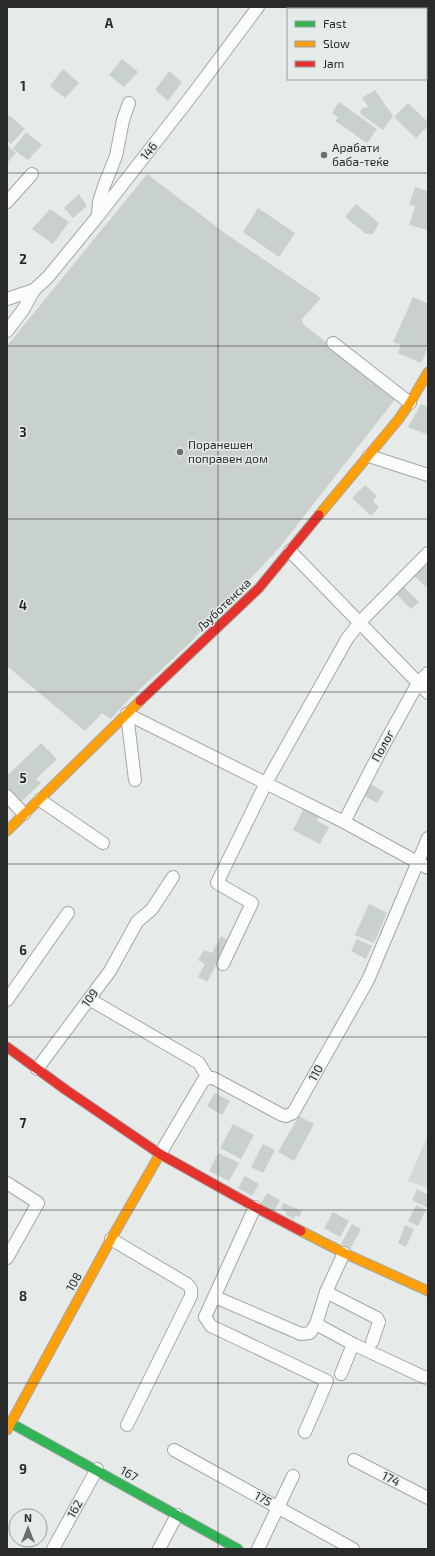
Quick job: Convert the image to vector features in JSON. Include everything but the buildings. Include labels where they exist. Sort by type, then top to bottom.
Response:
[{"type":"street","name":"146","points":[[7,331],[23,310],[34,290],[48,277],[98,216],[193,94],[258,7]]},
{"type":"street","points":[[98,216],[99,202],[116,156],[123,120],[129,103]]},
{"type":"street","points":[[7,202],[32,174]]},
{"type":"street","name":"146","points":[[7,299],[34,290]]},
{"type":"street","points":[[333,342],[410,403]]},
{"type":"street","name":"Љуботенска","points":[[7,831],[259,588],[369,456],[410,403],[428,372]]},
{"type":"street","points":[[369,456],[428,475]]},
{"type":"street","points":[[290,551],[428,693]]},
{"type":"street","points":[[223,964],[252,903],[217,883],[266,783],[347,639],[360,622],[428,553]]},
{"type":"street","name":"Полог","points":[[344,822],[382,748],[418,683],[428,673]]},
{"type":"street","points":[[127,714],[135,780]]},
{"type":"street","points":[[127,714],[344,822],[423,866],[428,838]]},
{"type":"street","points":[[7,796],[24,814]]},
{"type":"street","points":[[40,800],[103,843]]},
{"type":"street","name":"110","points":[[208,1078],[213,1078],[282,1115],[286,1116],[293,1113],[368,980],[423,866]]},
{"type":"street","name":"109","points":[[37,1069],[110,971],[137,922],[152,909],[173,877]]},
{"type":"street","points":[[7,1000],[68,913]]},
{"type":"street","points":[[89,999],[199,1064],[208,1078],[203,1081],[160,1154]]},
{"type":"street","points":[[7,1047],[98,1113],[160,1154],[255,1207],[344,1253],[428,1291]]},
{"type":"street","name":"108","points":[[8,1424],[160,1154]]},
{"type":"street","points":[[7,1183],[38,1203],[7,1258]]},
{"type":"street","points":[[255,1207],[205,1317],[211,1326],[327,1381],[305,1432]]},
{"type":"street","points":[[111,1239],[187,1284],[191,1290],[191,1296],[127,1425]]},
{"type":"street","points":[[215,1297],[301,1334],[310,1333],[316,1324],[326,1292],[344,1253]]},
{"type":"street","points":[[326,1292],[377,1318],[379,1322],[372,1342]]},
{"type":"street","points":[[316,1324],[353,1344],[428,1379]]},
{"type":"street","points":[[341,1374],[353,1344]]},
{"type":"street","name":"167","points":[[8,1424],[97,1469],[238,1549]]},
{"type":"street","name":"175","points":[[174,1450],[353,1549]]},
{"type":"street","name":"174","points":[[354,1460],[428,1498]]},
{"type":"street","name":"162","points":[[53,1549],[97,1469]]},
{"type":"street","points":[[258,1549],[293,1476]]},
{"type":"street","points":[[159,1549],[177,1515]]},
{"type":"shaded area","points":[[428,1135],[428,1188],[408,1181]]},
{"type":"traffic: fast","points":[[7,1421],[238,1549]]},
{"type":"traffic: slow","points":[[319,515],[398,420],[428,372]]},
{"type":"traffic: slow","points":[[7,831],[140,701]]},
{"type":"traffic: slow","points":[[7,1430],[111,1239],[160,1154]]},
{"type":"traffic: slow","points":[[301,1231],[344,1253],[428,1291]]},
{"type":"traffic: jam","points":[[140,701],[259,588],[319,515]]},
{"type":"traffic: jam","points":[[7,1047],[66,1090],[160,1154],[301,1231]]},
{"type":"place","name":"Арабати баба-теќе","points":[[324,155]]},
{"type":"place","name":"Поранешен поправен дом","points":[[180,452]]}]
